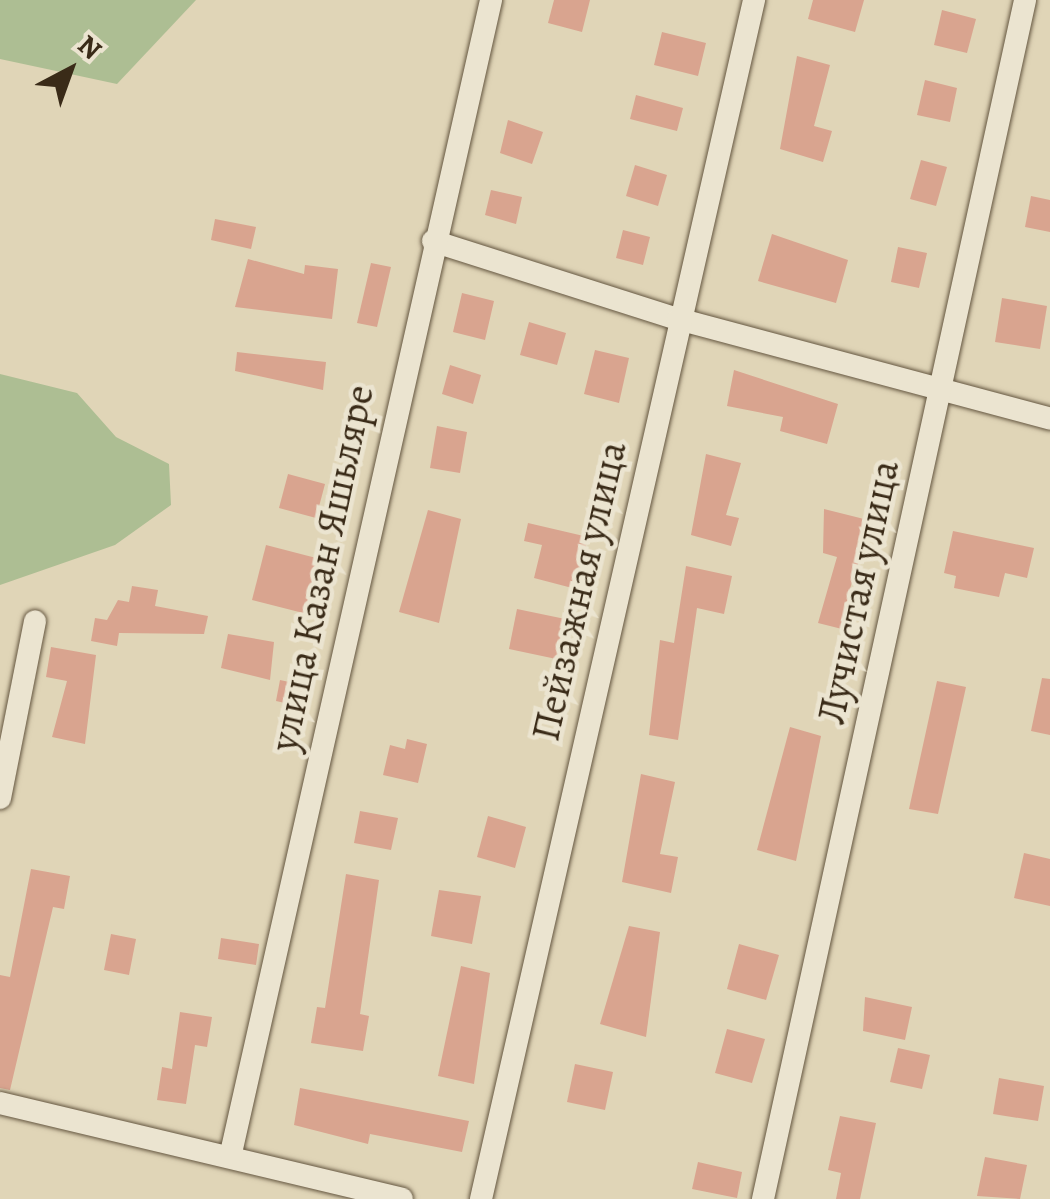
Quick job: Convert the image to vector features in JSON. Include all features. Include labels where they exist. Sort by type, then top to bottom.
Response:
[{"type":"street","name":"улица Казан Яшьляре","points":[[231,1153],[433,241],[491,0]]},
{"type":"street","name":"Пейзажная улица","points":[[481,1199],[678,319],[754,0]]},
{"type":"street","name":"Лучистая улица","points":[[762,1199],[1024,0]]},
{"type":"street","points":[[433,241],[678,319],[942,385],[1050,419]]},
{"type":"street","points":[[0,798],[35,621]]},
{"type":"street","points":[[0,1103],[231,1153],[402,1199]]},
{"type":"green space","points":[[0,0],[196,0],[117,84],[0,59]]},
{"type":"green space","points":[[0,374],[77,393],[116,437],[169,464],[171,505],[115,545],[0,585]]},
{"type":"building","points":[[554,0],[590,0],[582,32],[548,23]]},
{"type":"building","points":[[813,0],[864,0],[855,32],[808,19]]},
{"type":"building","points":[[942,10],[976,19],[967,53],[934,45]]},
{"type":"building","points":[[662,32],[706,43],[698,76],[654,65]]},
{"type":"building","points":[[797,56],[830,65],[814,126],[832,131],[823,162],[780,149]]},
{"type":"building","points":[[925,80],[957,88],[950,122],[917,115]]},
{"type":"building","points":[[636,95],[683,108],[677,131],[630,119]]},
{"type":"building","points":[[508,120],[543,132],[532,164],[500,153]]},
{"type":"building","points":[[921,160],[947,167],[936,206],[910,199]]},
{"type":"building","points":[[635,165],[667,175],[658,206],[626,196]]},
{"type":"building","points":[[491,190],[522,197],[516,224],[485,215]]},
{"type":"building","points":[[1031,196],[1050,200],[1050,232],[1025,227]]},
{"type":"building","points":[[215,219],[256,227],[251,249],[211,240]]},
{"type":"building","points":[[623,230],[650,237],[643,265],[616,258]]},
{"type":"building","points":[[772,234],[848,260],[836,303],[758,281]]},
{"type":"building","points":[[898,247],[927,253],[919,288],[891,282]]},
{"type":"building","points":[[248,259],[304,274],[305,265],[338,269],[332,319],[235,307]]},
{"type":"building","points":[[371,263],[391,267],[377,327],[357,323]]},
{"type":"building","points":[[462,293],[494,301],[485,340],[453,332]]},
{"type":"building","points":[[1002,298],[1047,306],[1040,349],[995,342]]},
{"type":"building","points":[[529,322],[566,333],[557,365],[520,355]]},
{"type":"building","points":[[595,350],[629,358],[619,403],[584,394]]},
{"type":"building","points":[[237,352],[326,362],[323,390],[235,371]]},
{"type":"building","points":[[450,365],[481,375],[473,404],[442,394]]},
{"type":"building","points":[[734,370],[838,404],[827,444],[780,431],[783,417],[727,406]]},
{"type":"building","points":[[437,426],[467,432],[460,473],[430,468]]},
{"type":"building","points":[[706,454],[741,463],[726,515],[739,518],[731,546],[691,535]]},
{"type":"building","points":[[288,474],[325,484],[316,518],[279,508]]},
{"type":"building","points":[[824,509],[872,521],[849,592],[860,595],[850,631],[818,623],[837,557],[823,553]]},
{"type":"building","points":[[428,510],[461,519],[439,623],[399,612]]},
{"type":"building","points":[[528,523],[588,537],[576,589],[534,578],[542,545],[524,541]]},
{"type":"building","points":[[953,531],[1034,548],[1027,578],[1005,573],[999,597],[954,588],[956,576],[944,573]]},
{"type":"building","points":[[266,545],[320,559],[307,614],[252,600]]},
{"type":"building","points":[[686,566],[732,576],[724,614],[697,608],[678,740],[649,735],[660,640],[674,643]]},
{"type":"building","points":[[132,586],[158,590],[155,606],[208,616],[204,634],[119,633],[117,646],[91,641],[95,618],[107,620],[118,600],[129,602]]},
{"type":"building","points":[[517,609],[570,620],[561,660],[509,649]]},
{"type":"building","points":[[228,634],[274,642],[270,680],[221,668]]},
{"type":"building","points":[[51,647],[96,655],[85,744],[52,737],[67,681],[46,677]]},
{"type":"building","points":[[1042,678],[1050,679],[1050,735],[1031,731]]},
{"type":"building","points":[[280,680],[312,687],[308,708],[276,701]]},
{"type":"building","points":[[937,681],[966,687],[938,814],[909,809]]},
{"type":"building","points":[[790,727],[821,736],[796,861],[757,850]]},
{"type":"building","points":[[407,739],[427,744],[418,783],[383,775],[390,745],[405,749]]},
{"type":"building","points":[[641,774],[675,782],[660,854],[678,857],[671,893],[622,882]]},
{"type":"building","points":[[360,811],[398,818],[391,850],[354,843]]},
{"type":"building","points":[[488,816],[526,827],[515,868],[477,857]]},
{"type":"building","points":[[1024,853],[1050,859],[1050,906],[1014,898]]},
{"type":"building","points":[[31,869],[70,876],[64,909],[53,907],[10,1090],[0,1088],[0,975],[10,977]]},
{"type":"building","points":[[346,874],[379,880],[360,1014],[369,1016],[363,1051],[311,1043],[317,1007],[325,1008]]},
{"type":"building","points":[[439,890],[481,896],[472,944],[431,936]]},
{"type":"building","points":[[629,926],[660,932],[646,1037],[600,1024]]},
{"type":"building","points":[[111,934],[136,939],[129,975],[104,970]]},
{"type":"building","points":[[221,938],[259,944],[256,965],[218,959]]},
{"type":"building","points":[[739,944],[779,955],[766,1000],[727,989]]},
{"type":"building","points":[[461,966],[490,973],[474,1084],[438,1076]]},
{"type":"building","points":[[865,997],[912,1007],[905,1040],[863,1031]]},
{"type":"building","points":[[180,1012],[212,1017],[207,1047],[195,1045],[186,1104],[157,1100],[162,1067],[172,1069]]},
{"type":"building","points":[[727,1029],[765,1039],[752,1083],[715,1073]]},
{"type":"building","points":[[898,1048],[930,1055],[922,1089],[890,1082]]},
{"type":"building","points":[[575,1064],[613,1072],[605,1110],[567,1102]]},
{"type":"building","points":[[999,1078],[1044,1086],[1038,1121],[993,1114]]},
{"type":"building","points":[[300,1088],[469,1121],[462,1152],[370,1134],[368,1144],[294,1125]]},
{"type":"building","points":[[840,1116],[876,1123],[860,1199],[836,1199],[841,1173],[828,1170]]},
{"type":"building","points":[[985,1157],[1027,1165],[1020,1199],[977,1196]]},
{"type":"building","points":[[698,1162],[742,1172],[737,1198],[692,1189]]}]
